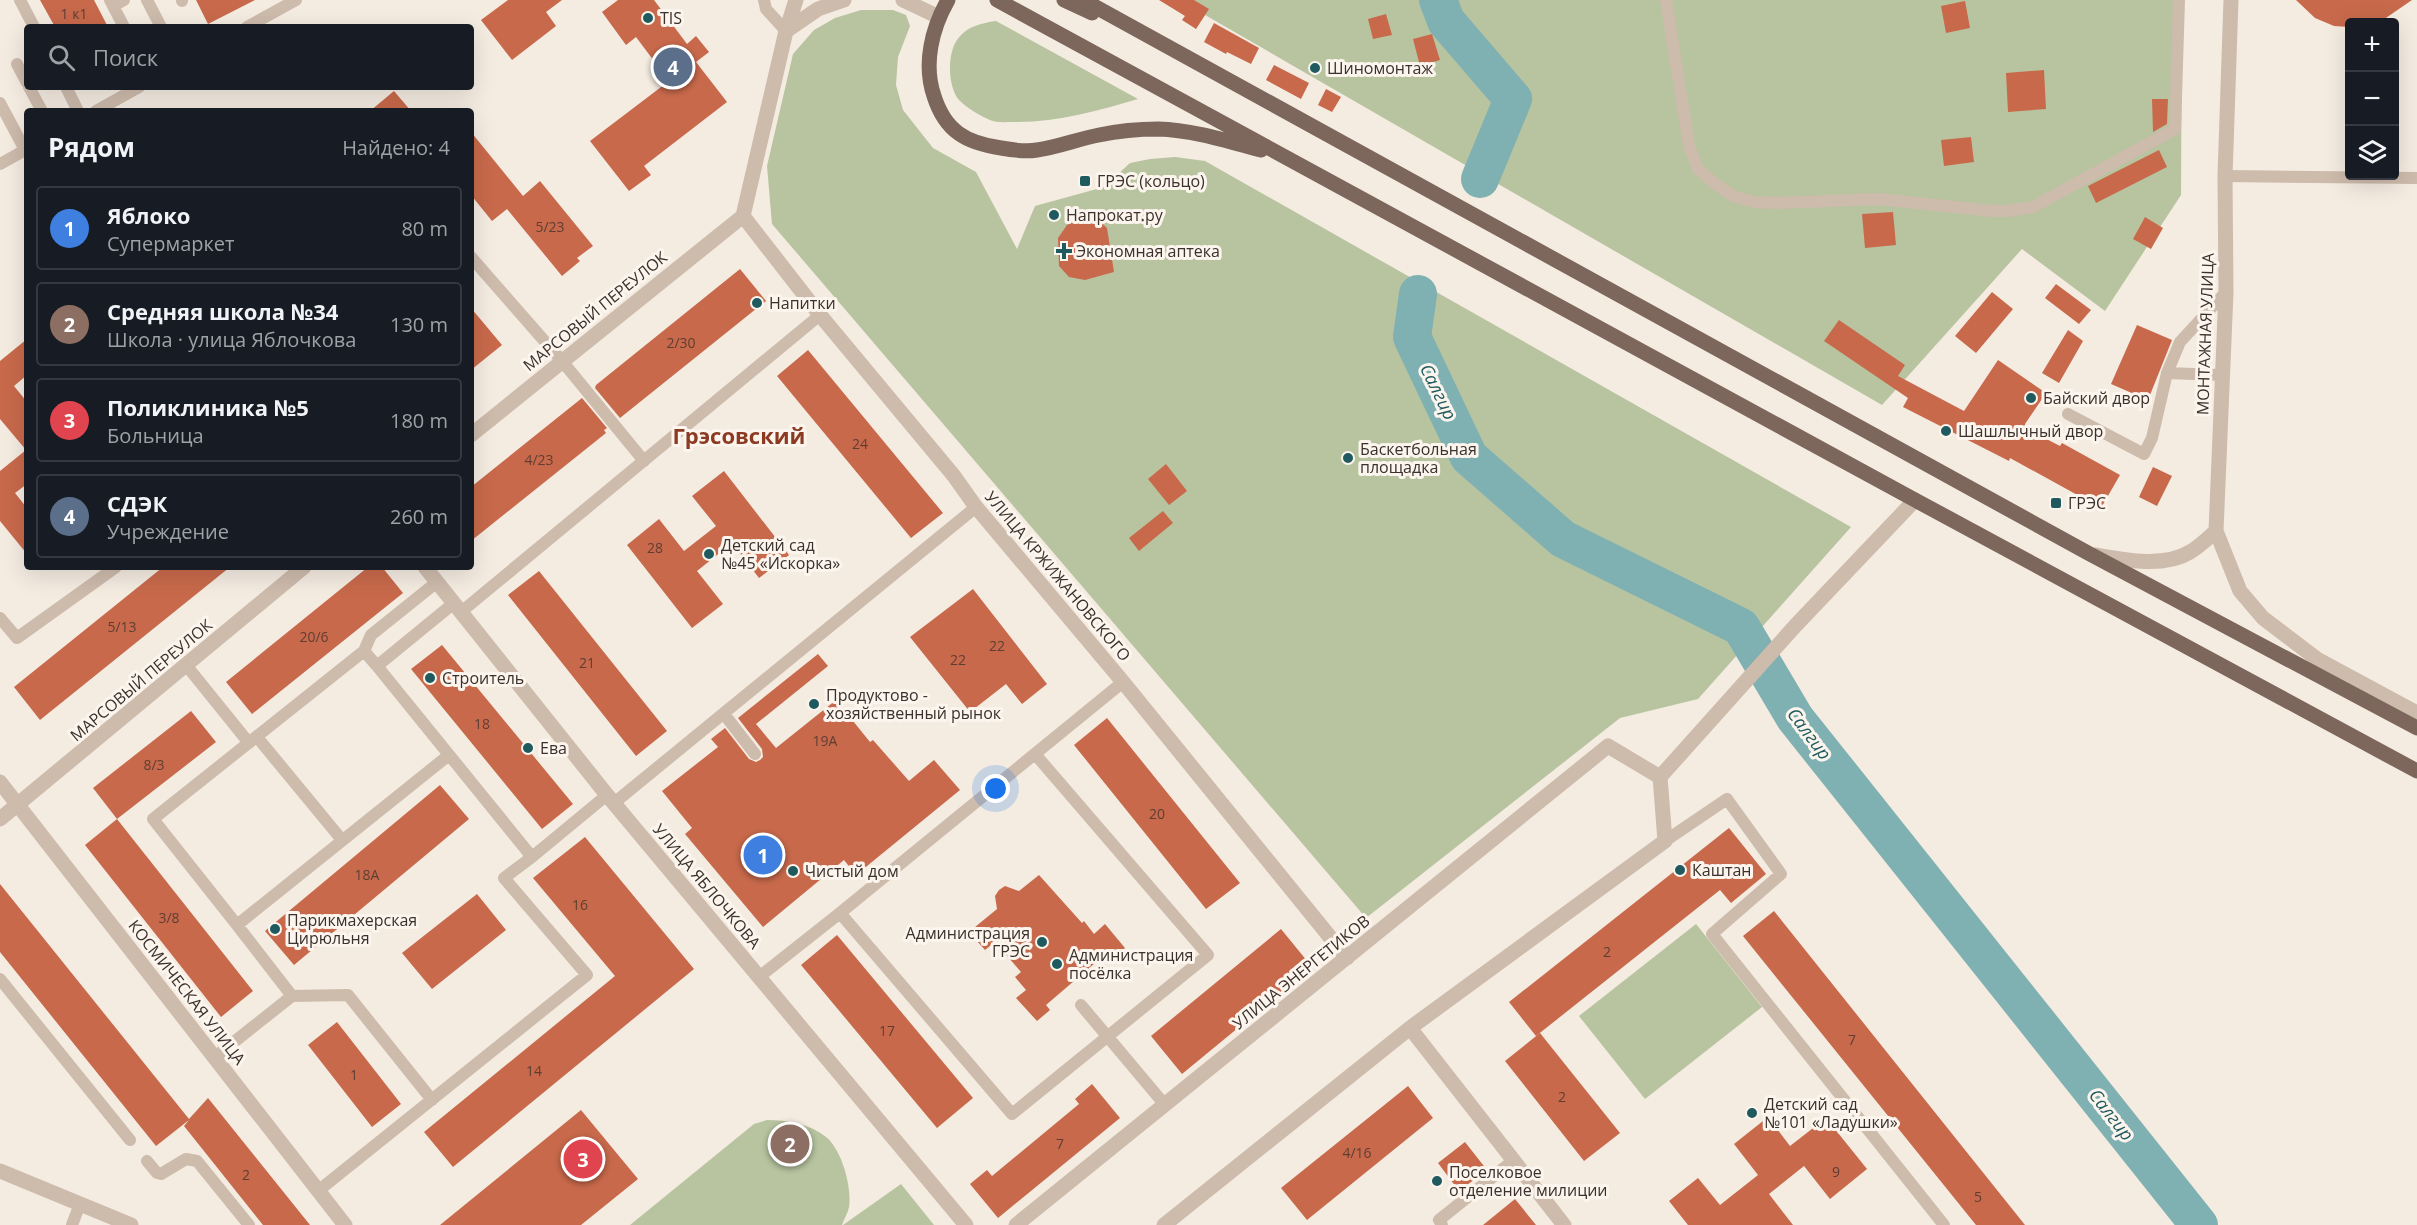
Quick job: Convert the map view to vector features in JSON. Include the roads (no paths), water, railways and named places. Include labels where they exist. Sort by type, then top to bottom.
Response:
[{"type":"main road","points":[[948,0],[939,17],[931,44],[929,68],[932,93],[940,114],[960,136],[980,145],[1015,151],[1035,150],[1099,135],[1159,129],[1206,136],[1284,157]]},
{"type":"main road","points":[[998,0],[2417,771]]},
{"type":"main road","points":[[1064,0],[1171,49]]},
{"type":"main road","points":[[1083,0],[2088,553],[2417,728]]},
{"type":"street","points":[[785,0],[786,31]]},
{"type":"street","points":[[743,216],[786,31],[796,0]]},
{"type":"street","points":[[786,31],[818,9],[844,0]]},
{"type":"street","points":[[903,0],[939,17]]},
{"type":"street","name":"МОНТАЖНАЯ УЛИЦА","points":[[2216,531],[2226,292],[2225,176],[2231,0]]},
{"type":"street","name":"УЛИЦА КРЖИЖАНОВСКОГО","points":[[743,216],[820,315],[954,476],[976,507],[1123,682],[1347,958]]},
{"type":"street","name":"МАРСОВЫЙ ПЕРЕУЛОК","points":[[474,433],[743,216]]},
{"type":"street","points":[[1164,1225],[1410,1028],[1665,841],[1660,777],[1796,625],[1915,500]]},
{"type":"street","points":[[2088,553],[2131,562],[2164,560],[2190,553],[2216,531],[2240,591],[2263,618],[2317,659],[2417,713]]},
{"type":"street","name":"МАРСОВЫЙ ПЕРЕУЛОК","points":[[0,819],[299,570]]},
{"type":"street","name":"УЛИЦА ЯБЛОЧКОВА","points":[[427,570],[611,799],[966,1225]]},
{"type":"street","name":"УЛИЦА ЭНЕРГЕТИКОВ","points":[[1016,1225],[1608,746],[1660,777]]},
{"type":"street","name":"КОСМИЧЕСКАЯ УЛИЦА","points":[[0,782],[345,1225]]},
{"type":"street","points":[[1410,1028],[1564,1225]]},
{"type":"street","points":[[0,1171],[131,1225]]},
{"type":"lane","points":[[20,0],[32,24]]},
{"type":"lane","points":[[147,0],[159,24]]},
{"type":"lane","points":[[253,24],[296,0]]},
{"type":"lane","points":[[764,0],[766,9],[786,31]]},
{"type":"lane","points":[[1666,0],[1689,146],[1698,169],[1733,196],[1754,202],[1775,203],[1878,199],[2009,211],[2033,207],[2175,129],[2178,0]]},
{"type":"lane","points":[[116,2],[123,24]]},
{"type":"lane","points":[[17,64],[24,77]]},
{"type":"lane","points":[[31,90],[40,108]]},
{"type":"lane","points":[[68,90],[76,108]]},
{"type":"lane","points":[[101,108],[134,90]]},
{"type":"lane","points":[[0,104],[24,146]]},
{"type":"lane","points":[[0,164],[24,151]]},
{"type":"lane","points":[[2225,176],[2417,178]]},
{"type":"lane","points":[[474,260],[562,361],[644,461]]},
{"type":"lane","points":[[2068,414],[2144,454],[2152,438],[2167,373],[2180,342],[2226,292]]},
{"type":"lane","points":[[377,666],[458,608],[644,461],[820,315]]},
{"type":"lane","points":[[2167,373],[2221,375]]},
{"type":"lane","points":[[318,1191],[587,975],[504,878],[724,714],[976,507]]},
{"type":"lane","points":[[0,618],[17,638],[112,570]]},
{"type":"lane","points":[[292,996],[153,819],[364,651],[371,635],[437,582]]},
{"type":"lane","points":[[364,651],[532,857]]},
{"type":"lane","points":[[186,665],[342,840]]},
{"type":"lane","points":[[759,977],[1123,682]]},
{"type":"lane","points":[[724,714],[755,754]]},
{"type":"lane","points":[[840,913],[1012,1114],[1208,955],[1035,754]]},
{"type":"lane","points":[[237,925],[449,755]]},
{"type":"lane","points":[[2403,763],[2417,776]]},
{"type":"lane","points":[[1665,841],[1727,799],[1781,874],[1712,934],[1944,1225]]},
{"type":"lane","points":[[0,979],[130,1140]]},
{"type":"lane","points":[[214,1057],[292,996],[348,994],[432,1100]]},
{"type":"lane","points":[[1081,1005],[1165,1105]]},
{"type":"lane","points":[[147,1161],[157,1173],[161,1174],[186,1159],[197,1161],[249,1225]]},
{"type":"lane","points":[[1442,1225],[1438,1220],[1514,1160]]},
{"type":"lane","points":[[72,1225],[80,1204]]},
{"type":"waterway","name":"Салгир","points":[[1438,0],[1446,21],[1513,99],[1480,179]]},
{"type":"waterway","name":"Салгир","points":[[1418,294],[1412,337],[1469,457],[1563,539],[1741,627],[1795,718],[2199,1225]]},
{"type":"place","name":"TIS","points":[[648,18]]},
{"type":"place","name":"СДЭК","points":[[673,67]]},
{"type":"place","name":"Шиномонтаж","points":[[1315,68]]},
{"type":"place","name":"ГРЭС (кольцо)","points":[[1085,181]]},
{"type":"place","name":"Напрокат.ру","points":[[1054,215]]},
{"type":"place","name":"Экономная аптека","points":[[1064,251]]},
{"type":"place","name":"Напитки","points":[[757,303]]},
{"type":"place","name":"Байский двор","points":[[2031,398]]},
{"type":"place","name":"Шашлычный двор","points":[[1946,431]]},
{"type":"place","name":"Баскетбольная площадка","points":[[1348,458]]},
{"type":"place","name":"ГРЭС","points":[[2056,503]]},
{"type":"place","name":"Детский сад №45 «Искорка»","points":[[709,554]]},
{"type":"place","name":"Строитель","points":[[430,678]]},
{"type":"place","name":"Продуктово - хозяйственный рынок","points":[[814,704]]},
{"type":"place","name":"Ева","points":[[528,748]]},
{"type":"place","name":"Яблоко","points":[[763,855]]},
{"type":"place","name":"Каштан","points":[[1680,870]]},
{"type":"place","name":"Чистый дом","points":[[793,871]]},
{"type":"place","name":"Парикмахерская Цирюльня","points":[[275,929]]},
{"type":"place","name":"Администрация ГРЭС","points":[[1042,942]]},
{"type":"place","name":"Администрация посёлка","points":[[1057,964]]},
{"type":"place","name":"Детский сад №101 «Ладушки»","points":[[1752,1113]]},
{"type":"place","name":"Средняя школа №34","points":[[790,1144]]},
{"type":"place","name":"Поликлиника №5","points":[[583,1159]]},
{"type":"place","name":"Поселковое отделение милиции","points":[[1437,1181]]},
{"type":"district","name":"Грэсовский","points":[[739,436]]}]
